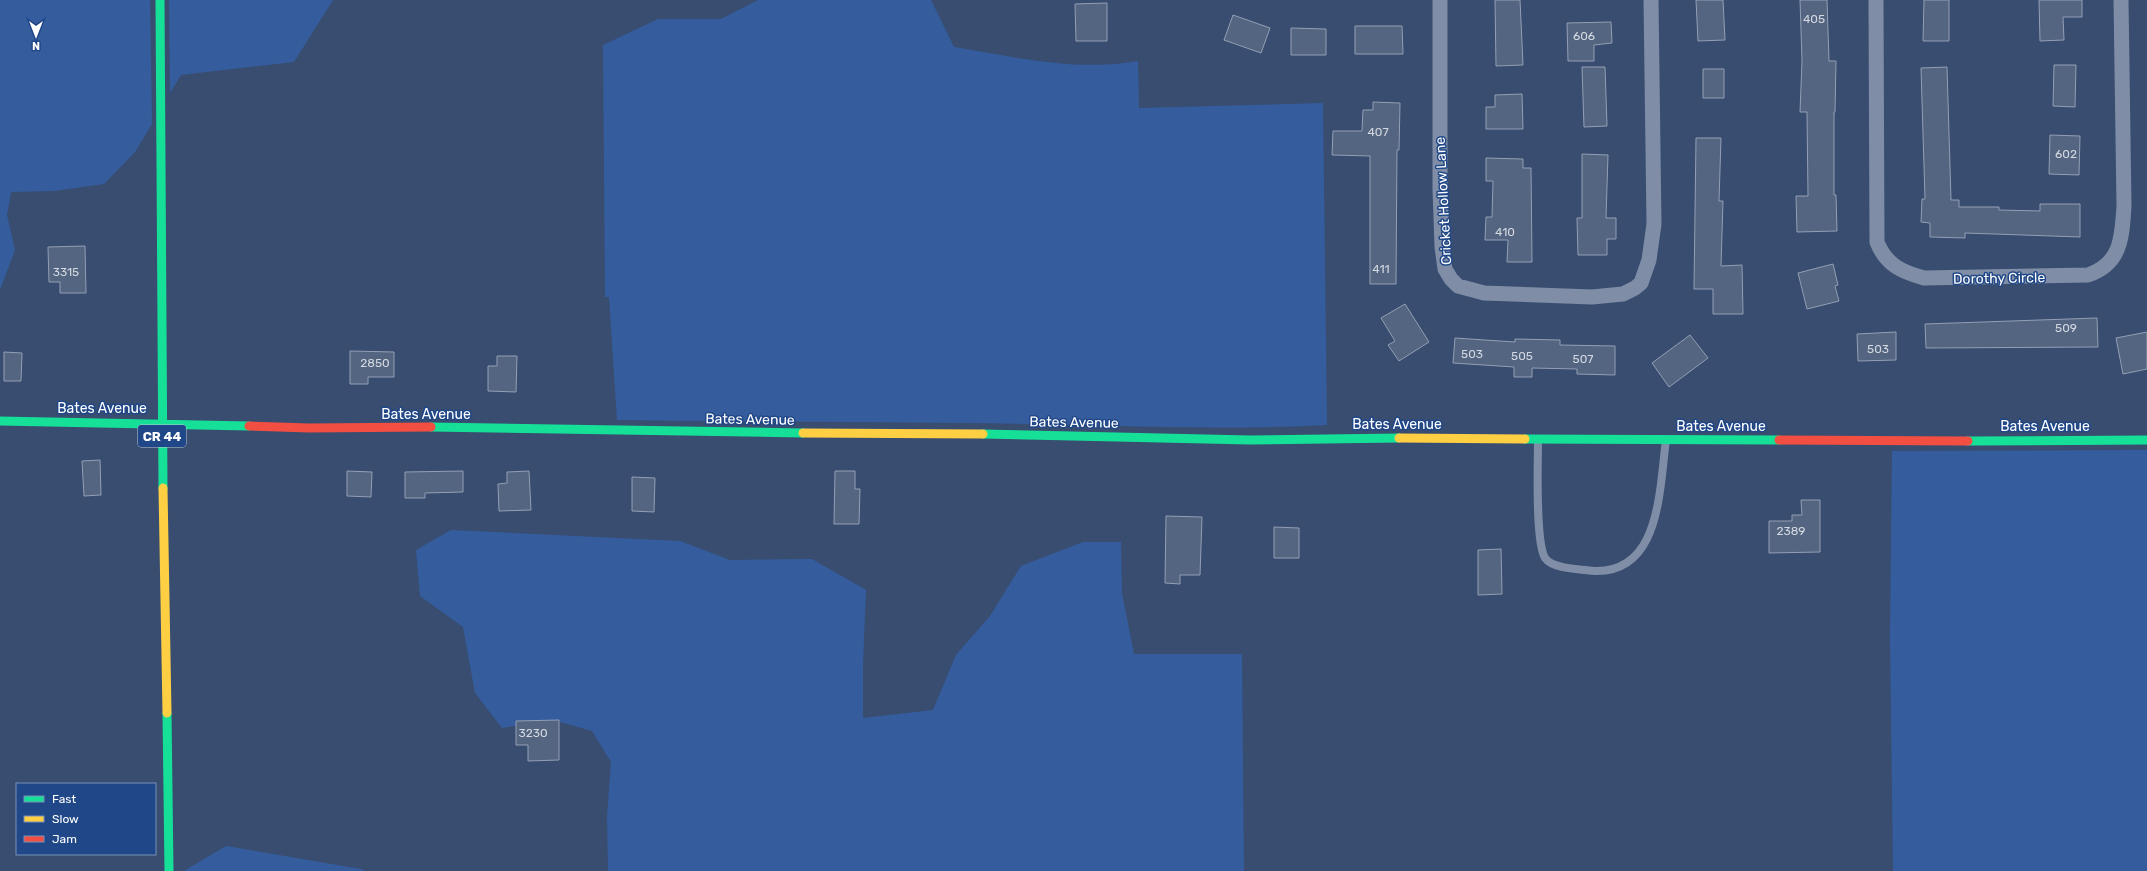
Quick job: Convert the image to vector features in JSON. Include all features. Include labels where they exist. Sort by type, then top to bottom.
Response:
[{"type":"street","name":"CR 44","points":[[160,0],[162,422],[169,871]]},
{"type":"street","name":"Cricket Hollow Lane","points":[[1440,0],[1440,189],[1445,269],[1458,286],[1484,293],[1592,297],[1623,294],[1635,288],[1641,283],[1649,260],[1654,224],[1651,0]]},
{"type":"street","name":"Dorothy Circle","points":[[1876,0],[1877,242],[1881,252],[1895,268],[1905,273],[1924,278],[2088,275],[2096,272],[2110,262],[2117,253],[2123,231],[2124,206],[2120,0]]},
{"type":"street","name":"Bates Avenue","points":[[0,421],[162,422],[309,428],[428,427],[792,434],[958,433],[1250,440],[2147,440]]},
{"type":"lane","points":[[1538,439],[1539,519],[1545,558],[1552,563],[1589,571],[1611,569],[1623,565],[1636,556],[1646,544],[1652,531],[1657,506],[1666,440]]},
{"type":"shaded area","points":[[0,0],[150,0],[152,124],[135,152],[104,184],[54,191],[11,192],[7,215],[15,250],[0,290]]},
{"type":"shaded area","points":[[169,0],[333,0],[294,62],[181,75],[170,93]]},
{"type":"shaded area","points":[[758,0],[931,0],[954,47],[1023,59],[1069,64],[1115,64],[1138,61],[1139,108],[1323,103],[1327,425],[1281,427],[1189,427],[917,422],[617,420],[609,297],[605,297],[603,45],[658,19],[721,19]]},
{"type":"shaded area","points":[[2147,450],[2147,871],[1893,871],[1890,637],[1892,451]]},
{"type":"shaded area","points":[[451,530],[680,541],[730,560],[812,559],[866,590],[863,664],[863,718],[933,710],[956,655],[990,616],[1021,566],[1083,542],[1121,542],[1122,593],[1134,654],[1242,654],[1244,871],[608,871],[607,816],[611,762],[592,731],[553,720],[502,728],[475,693],[463,627],[420,596],[416,550]]},
{"type":"shaded area","points":[[226,846],[361,869],[365,871],[184,871]]},
{"type":"building","points":[[1495,0],[1520,0],[1523,65],[1496,66]]},
{"type":"building","points":[[1696,0],[1723,0],[1725,40],[1698,41]]},
{"type":"building","points":[[1800,0],[1827,0],[1829,61],[1836,61],[1834,112],[1834,195],[1836,195],[1837,231],[1797,232],[1796,196],[1808,196],[1807,112],[1800,112],[1802,61]]},
{"type":"building","points":[[1924,0],[1949,0],[1949,41],[1923,41]]},
{"type":"building","points":[[2039,0],[2082,0],[2082,17],[2063,17],[2064,40],[2040,41]]},
{"type":"building","points":[[1107,3],[1107,41],[1076,41],[1075,4]]},
{"type":"building","points":[[1233,15],[1270,28],[1261,53],[1224,40]]},
{"type":"building","points":[[1611,22],[1612,43],[1594,45],[1594,61],[1568,61],[1567,23]]},
{"type":"building","points":[[1355,26],[1402,26],[1403,54],[1355,54]]},
{"type":"building","points":[[1291,28],[1326,29],[1326,55],[1291,55]]},
{"type":"building","points":[[2054,65],[2076,65],[2075,107],[2053,106]]},
{"type":"building","points":[[1582,67],[1605,67],[1607,126],[1584,127]]},
{"type":"building","points":[[1947,67],[1951,200],[1959,200],[1959,207],[1999,207],[1999,210],[2040,211],[2040,204],[2080,204],[2080,237],[1965,233],[1965,238],[1930,237],[1930,223],[1921,222],[1922,199],[1925,199],[1921,68]]},
{"type":"building","points":[[1703,69],[1724,69],[1724,98],[1703,98]]},
{"type":"building","points":[[1522,94],[1523,129],[1486,129],[1486,107],[1495,107],[1495,95]]},
{"type":"building","points":[[1373,102],[1400,103],[1399,150],[1397,150],[1396,284],[1370,284],[1370,156],[1332,155],[1333,131],[1362,131],[1363,110],[1373,110]]},
{"type":"building","points":[[2050,135],[2080,136],[2079,175],[2049,174]]},
{"type":"building","points":[[1696,138],[1721,138],[1719,201],[1723,201],[1721,266],[1742,265],[1743,314],[1713,314],[1713,289],[1694,289]]},
{"type":"building","points":[[1582,154],[1608,155],[1606,218],[1616,218],[1616,239],[1607,239],[1607,255],[1578,255],[1577,218],[1582,218]]},
{"type":"building","points":[[1486,158],[1523,159],[1523,168],[1531,168],[1532,262],[1507,262],[1508,240],[1485,240],[1486,217],[1492,217],[1493,181],[1486,181]]},
{"type":"building","points":[[85,246],[86,293],[60,293],[60,282],[49,282],[48,247]]},
{"type":"building","points":[[1833,264],[1838,285],[1835,286],[1839,301],[1807,309],[1798,273]]},
{"type":"building","points":[[1405,304],[1429,342],[1399,361],[1388,345],[1395,341],[1381,318]]},
{"type":"building","points":[[2097,318],[2098,347],[1926,348],[1925,324]]},
{"type":"building","points":[[1896,332],[1896,360],[1858,361],[1857,334]]},
{"type":"building","points":[[2147,332],[2147,369],[2123,374],[2116,338]]},
{"type":"building","points":[[1690,335],[1708,358],[1669,387],[1652,363]]},
{"type":"building","points":[[1455,338],[1515,342],[1515,339],[1560,340],[1560,345],[1615,346],[1615,375],[1577,374],[1577,369],[1532,368],[1532,377],[1514,377],[1514,367],[1453,363]]},
{"type":"building","points":[[350,351],[394,352],[394,377],[368,377],[368,384],[350,384]]},
{"type":"building","points":[[4,352],[22,353],[21,381],[4,381]]},
{"type":"building","points":[[497,356],[517,356],[516,392],[488,391],[488,366],[497,366]]},
{"type":"building","points":[[100,460],[101,495],[84,496],[82,461]]},
{"type":"building","points":[[347,471],[372,472],[371,497],[347,496]]},
{"type":"building","points":[[463,471],[463,492],[425,493],[425,498],[405,498],[405,472]]},
{"type":"building","points":[[529,471],[531,510],[499,511],[498,484],[507,483],[507,472]]},
{"type":"building","points":[[835,471],[855,471],[855,489],[860,489],[859,524],[834,524]]},
{"type":"building","points":[[632,477],[655,478],[654,512],[632,511]]},
{"type":"building","points":[[1801,500],[1820,500],[1820,552],[1769,553],[1769,521],[1792,521],[1792,515],[1802,515]]},
{"type":"building","points":[[1166,516],[1202,517],[1200,575],[1180,575],[1180,584],[1165,583]]},
{"type":"building","points":[[1274,527],[1299,528],[1299,558],[1274,558]]},
{"type":"building","points":[[1501,549],[1502,594],[1478,595],[1478,550]]},
{"type":"building","points":[[559,720],[559,760],[528,761],[528,745],[516,745],[516,721]]},
{"type":"traffic: fast","points":[[160,0],[163,488]]},
{"type":"traffic: fast","points":[[0,421],[249,426]]},
{"type":"traffic: fast","points":[[431,427],[803,433]]},
{"type":"traffic: fast","points":[[983,434],[1250,440],[1399,438]]},
{"type":"traffic: fast","points":[[1525,439],[1779,440]]},
{"type":"traffic: fast","points":[[1968,441],[2147,440]]},
{"type":"traffic: fast","points":[[167,713],[169,871]]},
{"type":"traffic: slow","points":[[803,433],[983,434]]},
{"type":"traffic: slow","points":[[1399,438],[1525,439]]},
{"type":"traffic: slow","points":[[163,488],[167,713]]},
{"type":"traffic: jam","points":[[249,426],[309,428],[431,427]]},
{"type":"traffic: jam","points":[[1779,440],[1968,441]]}]
